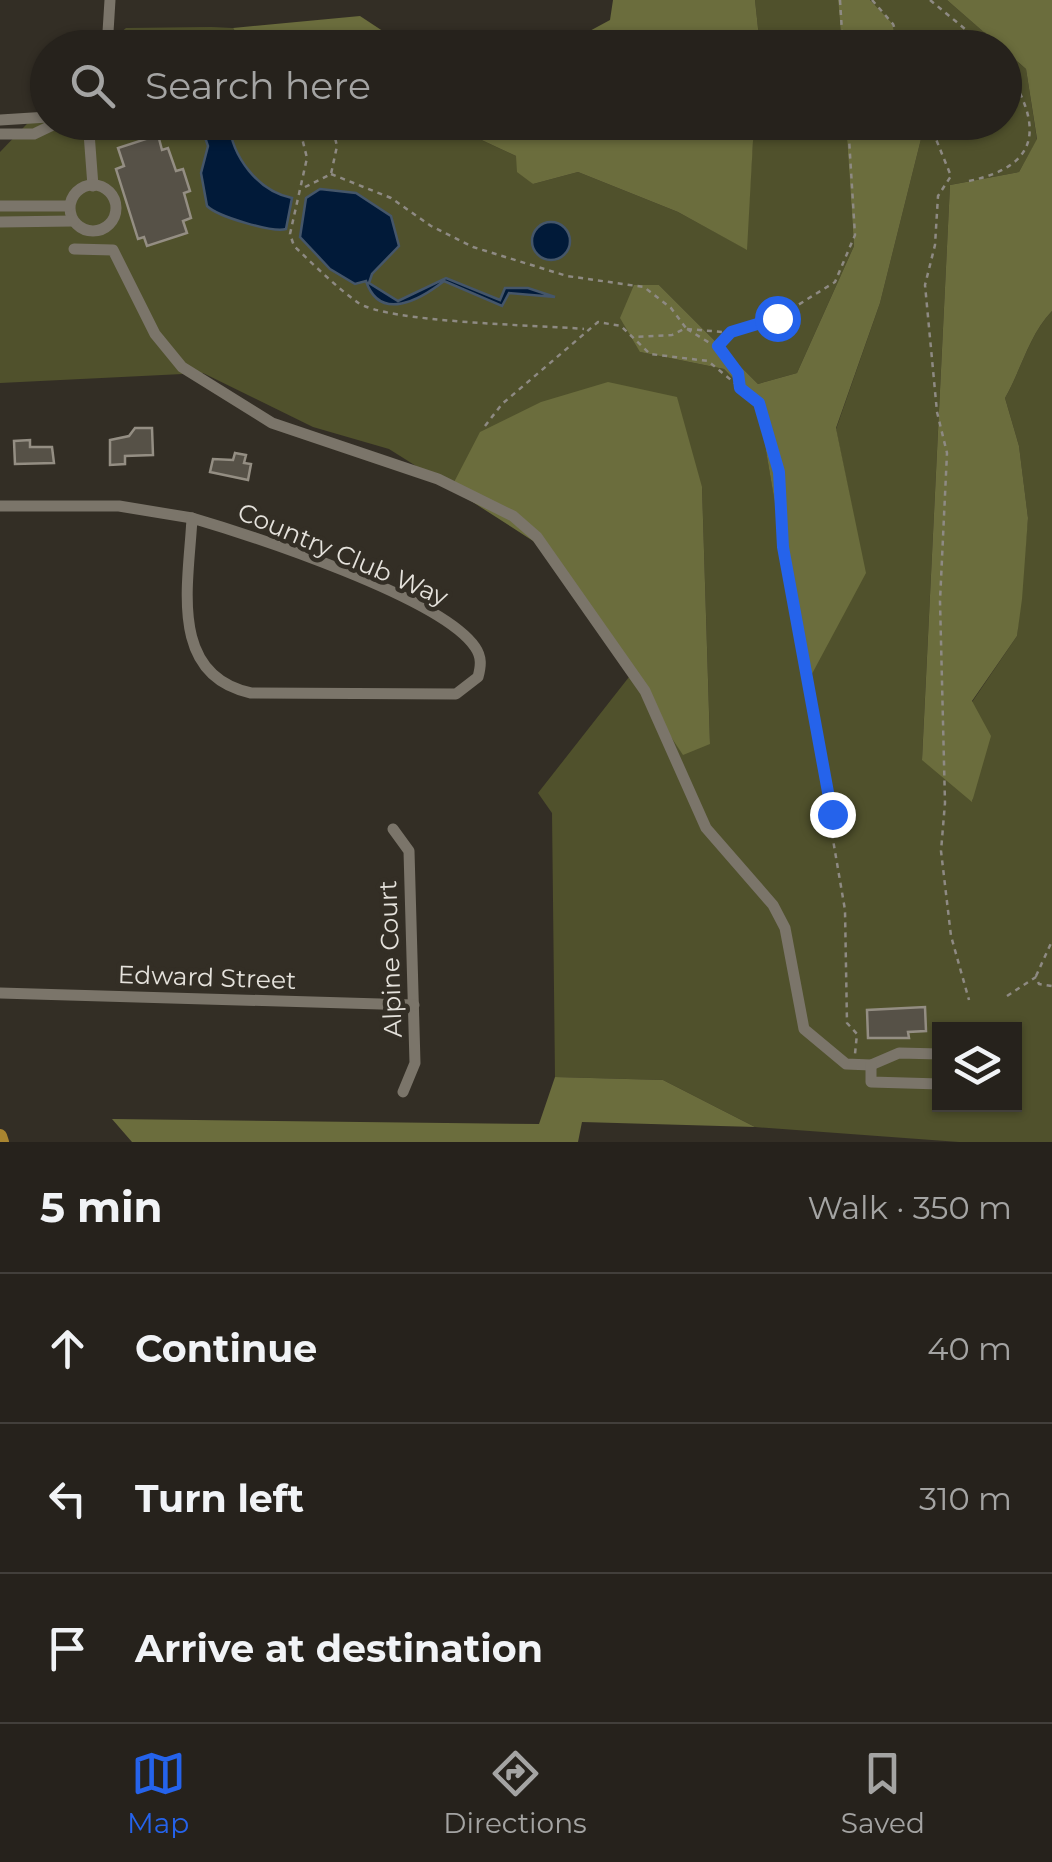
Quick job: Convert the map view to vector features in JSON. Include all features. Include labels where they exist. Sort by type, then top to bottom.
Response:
[{"type":"street","points":[[108,30],[110,0]]},
{"type":"street","points":[[0,120],[30,118]]},
{"type":"street","points":[[0,134],[30,134]]},
{"type":"street","points":[[90,140],[92,186]]},
{"type":"street","points":[[0,222],[73,221],[93,232],[107,226],[116,213],[114,198],[104,188],[92,186],[76,192],[70,206],[73,221]]},
{"type":"street","points":[[0,206],[70,206]]},
{"type":"street","points":[[107,226],[113,250],[155,334],[182,367],[272,423],[438,480],[513,516],[537,537],[645,691],[706,828],[773,905],[785,928],[804,1029],[846,1064],[872,1064],[899,1053],[932,1054]]},
{"type":"street","points":[[74,249],[113,250]]},
{"type":"street","name":"Country Club Way","points":[[0,506],[119,506],[192,518],[423,606],[472,643],[480,660],[478,676],[456,694],[251,693],[226,685],[204,667],[188,630],[192,518]]},
{"type":"street","name":"Alpine Court","points":[[393,829],[409,851],[415,1063],[403,1092]]},
{"type":"street","name":"Edward Street","points":[[0,994],[414,1005]]},
{"type":"street","points":[[872,1064],[871,1082],[932,1084]]},
{"type":"path","points":[[840,0],[842,30]]},
{"type":"path","points":[[872,0],[895,30]]},
{"type":"path","points":[[930,0],[966,30]]},
{"type":"path","points":[[969,182],[1011,169],[1030,146],[1032,132],[1022,97]]},
{"type":"path","points":[[302,140],[307,158],[290,234],[294,246],[357,302],[402,315],[479,320],[514,328],[586,330]]},
{"type":"path","points":[[332,174],[336,140]]},
{"type":"path","points":[[718,346],[731,332],[777,318],[835,282],[854,236],[849,140]]},
{"type":"path","points":[[935,140],[950,176],[938,196],[935,245],[925,284],[937,412],[947,453],[940,600],[945,804],[941,851],[951,936],[960,982],[969,1000]]},
{"type":"path","points":[[302,189],[332,174],[392,198],[472,247],[566,276],[644,287],[671,308],[686,328],[672,335],[633,337]]},
{"type":"path","points":[[484,426],[502,404],[598,322],[621,326],[650,354],[708,361],[759,403],[779,472],[783,547],[845,910],[848,1023],[857,1034],[855,1056]]},
{"type":"path","points":[[722,340],[723,332],[687,329],[718,346],[738,373],[740,388]]},
{"type":"path","points":[[1007,996],[1036,977],[1052,942]]},
{"type":"path","points":[[1036,977],[1039,984],[1052,986]]},
{"type":"green space","points":[[613,0],[755,0],[758,30],[591,30],[610,20]]},
{"type":"green space","points":[[755,0],[838,0],[841,30],[758,30]]},
{"type":"green space","points":[[838,0],[870,0],[894,30],[841,30]]},
{"type":"green space","points":[[870,0],[947,0],[981,30],[894,30]]},
{"type":"green space","points":[[947,0],[1052,0],[1052,311],[1032,341],[1005,398],[1019,446],[1028,518],[1022,599],[1017,636],[972,701],[991,736],[972,802],[922,760],[950,185],[1019,172],[1037,139],[1026,69],[1022,66],[1022,30],[981,30]]},
{"type":"green space","points":[[360,16],[381,30],[234,30]]},
{"type":"green space","points":[[211,27],[234,30],[124,30]]},
{"type":"green space","points":[[1022,66],[1026,69],[1037,140],[1019,172],[950,185],[922,759],[973,801],[972,702],[1017,636],[1028,518],[1019,446],[1005,398],[1032,341],[1052,311],[1052,1142],[959,1142],[755,1127],[663,1080],[555,1077],[552,813],[538,793],[629,677],[710,743],[702,487],[451,488],[389,449],[313,427],[203,373],[0,383],[0,152],[30,121],[30,140],[482,140],[516,156],[533,184],[578,172],[678,212],[746,249],[753,140],[847,140],[854,246],[797,373],[758,384],[659,285],[640,352],[724,369],[758,404],[806,683],[865,573],[836,429],[880,303],[921,140],[1022,140]]},
{"type":"green space","points":[[482,140],[753,140],[747,250],[678,212],[578,172],[533,184],[517,172],[516,156]]},
{"type":"green space","points":[[847,140],[921,140],[880,303],[836,428],[866,573],[806,685],[758,404],[724,369],[640,352],[620,318],[634,285],[659,285],[758,384],[797,373],[854,246]]},
{"type":"green space","points":[[608,382],[677,397],[702,487],[710,744],[683,755],[547,550],[451,488],[480,432],[541,402]]},
{"type":"green space","points":[[555,1077],[663,1080],[755,1127],[582,1122],[578,1142],[132,1142],[112,1119],[539,1124]]},
{"type":"water","points":[[206,140],[232,140],[241,160],[258,180],[292,198],[286,229],[246,223],[207,206],[201,173]]},
{"type":"water","points":[[320,189],[356,193],[391,216],[399,246],[372,274],[369,283],[398,301],[446,278],[500,300],[505,288],[528,288],[555,297],[509,293],[502,306],[444,281],[402,304],[381,301],[366,281],[355,284],[330,269],[300,237],[306,198]]},
{"type":"water","points":[[551,222],[564,228],[570,241],[564,254],[551,260],[538,254],[532,241],[538,228]]},
{"type":"building","points":[[143,140],[159,140],[162,150],[168,148],[176,171],[183,169],[190,191],[184,193],[191,218],[183,221],[187,233],[147,246],[144,237],[138,239],[116,169],[124,166],[118,148]]},
{"type":"building","points":[[135,428],[152,428],[153,455],[125,456],[125,464],[110,465],[110,440],[129,436]]},
{"type":"building","points":[[30,440],[30,447],[52,447],[54,463],[15,464],[14,441]]},
{"type":"building","points":[[235,453],[246,455],[244,463],[251,464],[248,480],[210,472],[213,459],[233,460]]},
{"type":"building","points":[[925,1007],[926,1031],[908,1032],[909,1038],[868,1038],[867,1010]]},
{"type":"route","points":[[777,318],[731,332],[718,346],[738,373],[740,388],[759,403],[779,472],[783,547],[832,814]]}]
